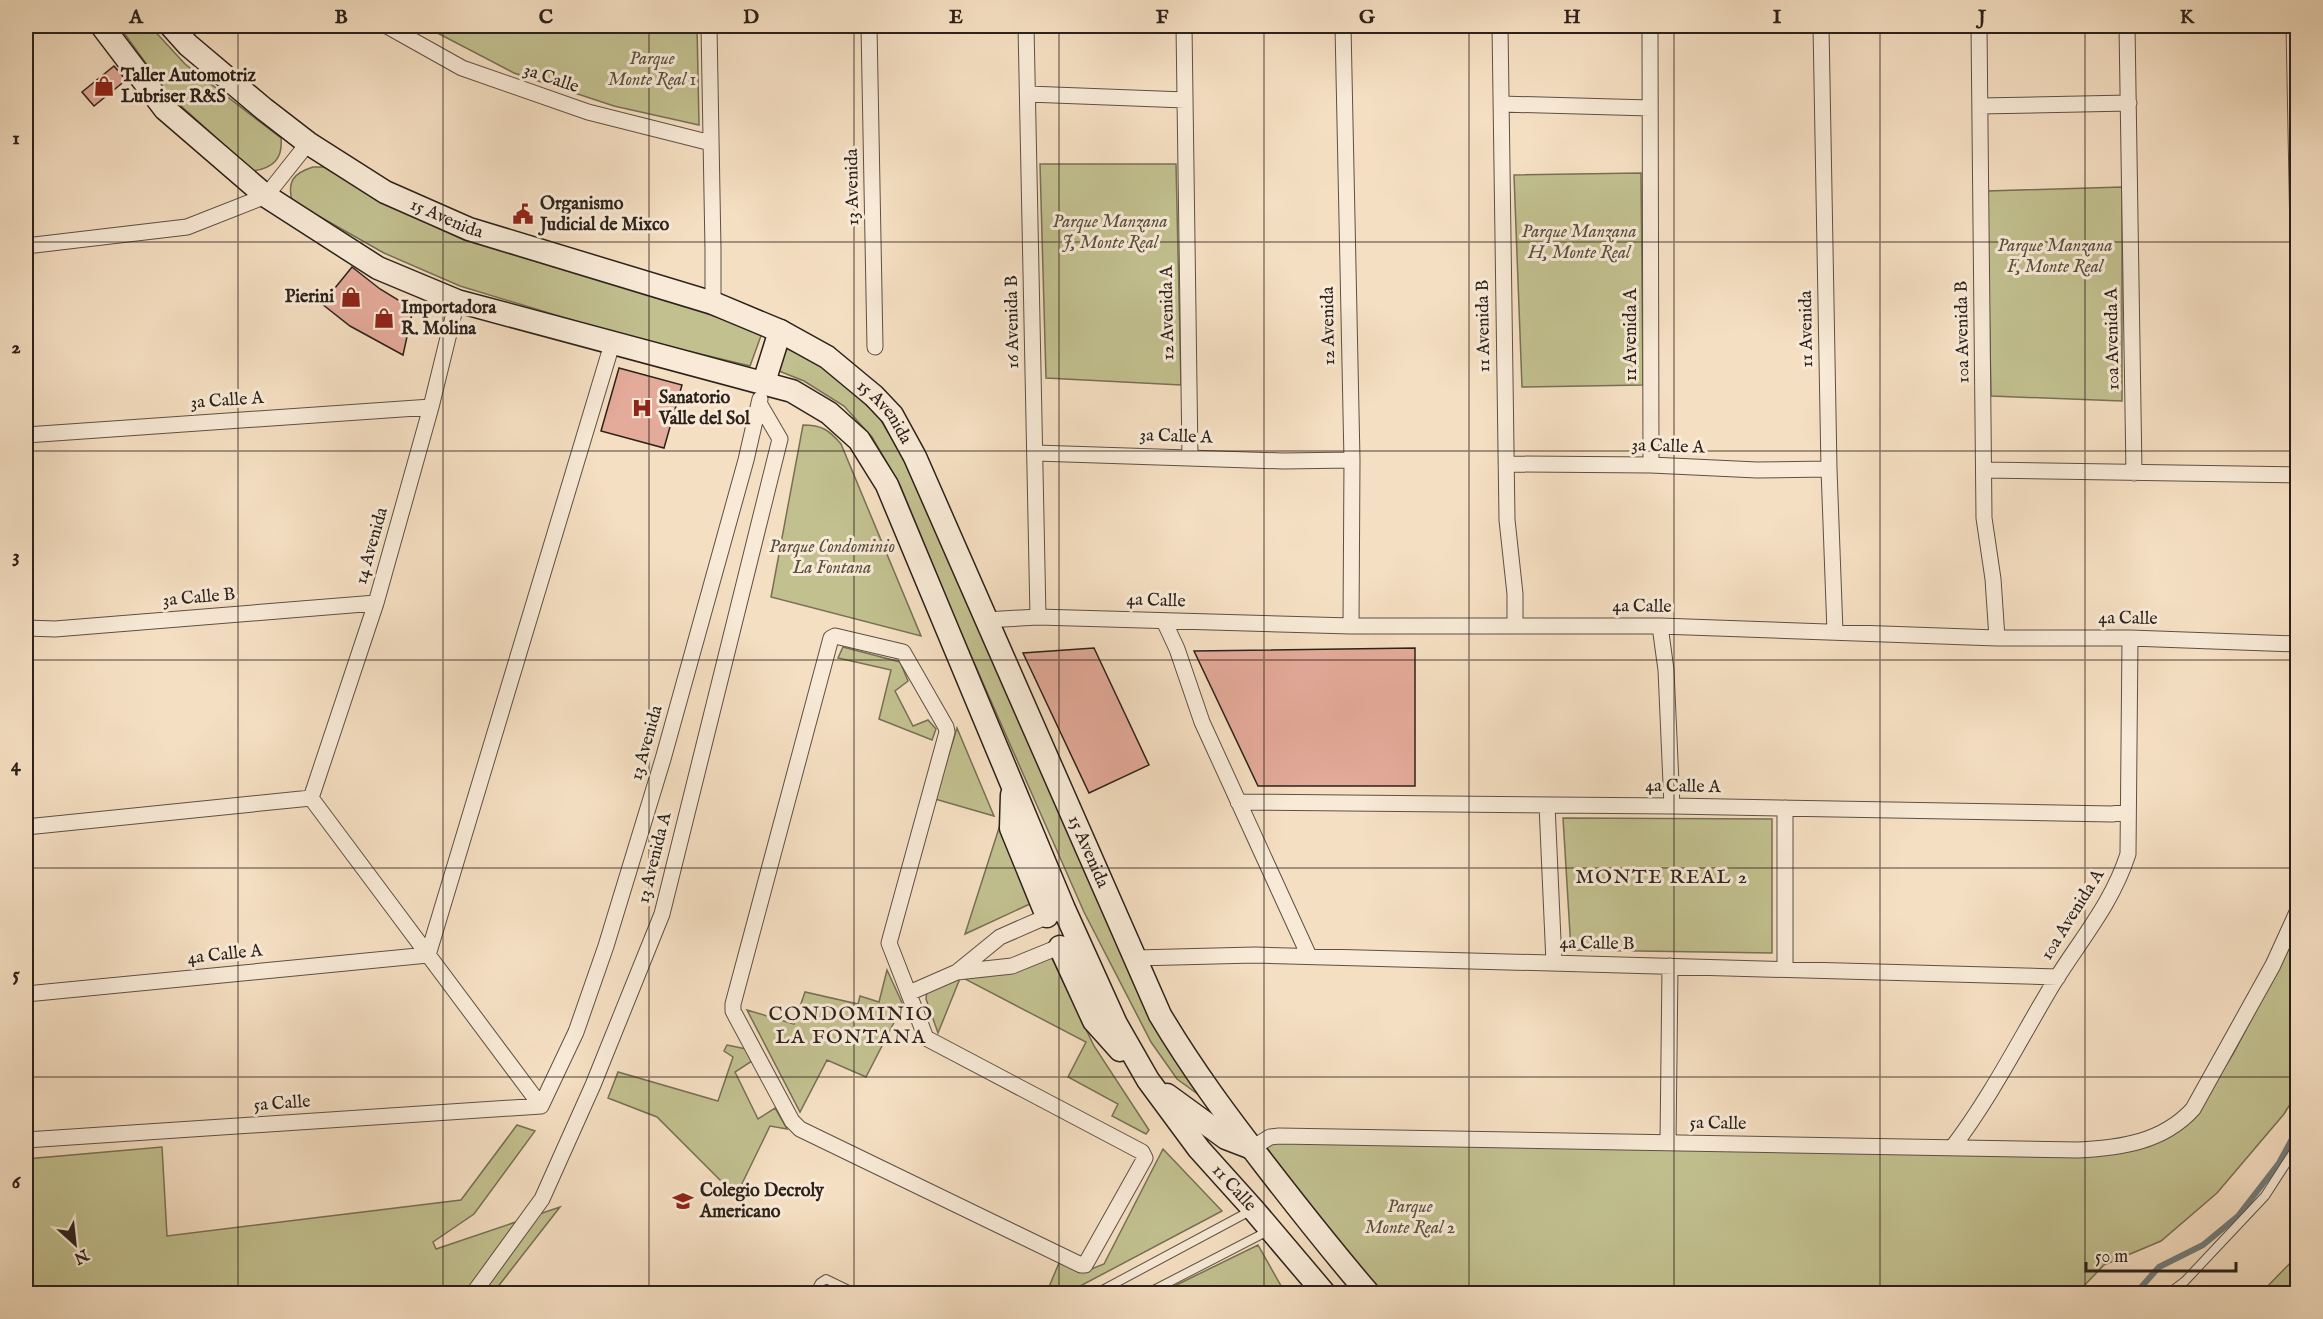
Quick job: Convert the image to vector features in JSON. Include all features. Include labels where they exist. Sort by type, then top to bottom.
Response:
[{"type":"main road","name":"15 Avenida","points":[[102,26],[165,109],[266,196],[378,268],[457,301],[612,344],[761,392],[792,390],[829,413],[859,440],[887,485],[1012,785],[1055,913],[1069,943],[1148,1080]]},
{"type":"main road","name":"15 Avenida","points":[[171,26],[188,45],[308,143],[385,192],[469,229],[712,303],[780,331],[827,357],[874,396],[892,415],[915,458],[1160,1015],[1187,1061],[1252,1148]]},
{"type":"main road","points":[[761,392],[780,331]]},
{"type":"main road","points":[[1148,1080],[1226,1138],[1252,1148]]},
{"type":"main road","name":"11 Calle","points":[[1148,1080],[1199,1149],[1324,1293]]},
{"type":"main road","name":"11 Calle","points":[[1252,1148],[1330,1248],[1369,1293]]},
{"type":"street","name":"3a Calle","points":[[387,26],[462,68],[588,112],[711,143]]},
{"type":"street","points":[[709,26],[712,303]]},
{"type":"street","name":"13 Avenida","points":[[869,26],[875,347]]},
{"type":"street","name":"16 Avenida B","points":[[1026,26],[1038,617]]},
{"type":"street","name":"12 Avenida A","points":[[1184,26],[1190,457]]},
{"type":"street","name":"12 Avenida","points":[[1342,26],[1352,460],[1351,626]]},
{"type":"street","name":"11 Avenida B","points":[[1500,26],[1507,520],[1515,594],[1515,626]]},
{"type":"street","name":"11 Avenida A","points":[[1650,26],[1651,465]]},
{"type":"street","name":"11 Avenida","points":[[1821,26],[1828,469],[1835,632]]},
{"type":"street","name":"10a Avenida B","points":[[1979,26],[1984,518],[1993,579],[1997,638]]},
{"type":"street","name":"10a Avenida A","points":[[2127,26],[2134,473]]},
{"type":"street","points":[[2294,26],[2298,236]]},
{"type":"street","points":[[1028,94],[1185,100]]},
{"type":"street","points":[[1980,106],[2128,103]]},
{"type":"street","points":[[1501,104],[1650,108]]},
{"type":"street","points":[[26,246],[187,227],[266,196],[308,143]]},
{"type":"street","name":"14 Avenida","points":[[311,798],[376,603],[431,406],[457,301]]},
{"type":"street","points":[[428,955],[612,344]]},
{"type":"street","name":"13 Avenida","points":[[541,1106],[576,1032],[606,946],[663,759],[746,460],[761,392]]},
{"type":"street","name":"13 Avenida A","points":[[472,1293],[542,1199],[593,1085],[662,914],[780,439],[761,392]]},
{"type":"street","name":"3a Calle A","points":[[26,435],[431,406]]},
{"type":"street","name":"3a Calle A","points":[[1036,453],[1283,461],[1352,460]]},
{"type":"street","name":"3a Calle A","points":[[1506,464],[1651,465],[1757,470],[1828,469]]},
{"type":"street","points":[[1984,470],[2298,475]]},
{"type":"street","name":"3a Calle B","points":[[26,628],[66,628],[376,603]]},
{"type":"street","name":"4a Calle","points":[[985,620],[1038,617],[1351,626],[1660,626],[1997,638],[2130,638],[2298,644]]},
{"type":"street","points":[[1164,621],[1177,649],[1202,722],[1309,956]]},
{"type":"street","points":[[1660,626],[1666,670],[1672,806]]},
{"type":"street","points":[[835,636],[903,652],[946,727],[947,732],[890,935],[889,943],[909,993],[926,1038],[930,1042],[1142,1152],[1145,1158],[1085,1264],[1081,1265],[800,1129],[792,1121],[733,1011],[736,992],[831,638],[835,636]]},
{"type":"street","name":"10a Avenida A","points":[[1952,1148],[1974,1120],[2058,977],[2102,912],[2120,879],[2128,854],[2130,638]]},
{"type":"street","points":[[26,827],[311,798],[541,1106]]},
{"type":"street","name":"4a Calle A","points":[[1238,802],[1672,806],[2112,814],[2128,812]]},
{"type":"street","points":[[1547,805],[1554,963]]},
{"type":"street","points":[[1785,808],[1785,968]]},
{"type":"street","name":"5a Calle","points":[[1252,1148],[1270,1137],[1279,1136],[1952,1148],[2112,1148],[2139,1143],[2181,1122],[2193,1108],[2261,986],[2298,910]]},
{"type":"street","points":[[909,993],[957,972],[1000,937],[1055,913]]},
{"type":"street","points":[[957,972],[1012,966],[1069,943]]},
{"type":"street","name":"4a Calle A","points":[[26,994],[428,955]]},
{"type":"street","name":"4a Calle B","points":[[1134,958],[1309,956],[2058,977]]},
{"type":"street","points":[[1668,1143],[1670,966]]},
{"type":"street","name":"5a Calle","points":[[26,1140],[541,1106]]},
{"type":"lane","points":[[2168,1293],[2185,1281],[2265,1196],[2298,1145]]},
{"type":"lane","points":[[1095,1293],[1253,1209]]},
{"type":"lane","points":[[1146,1293],[1270,1230]]},
{"type":"lane","points":[[814,1293],[820,1283],[826,1279],[857,1293]]},
{"type":"green space","points":[[119,26],[150,26],[185,64],[281,138],[280,152],[275,161],[266,168],[253,171],[168,94]]},
{"type":"green space","name":"Parque Monte Real 1","points":[[424,26],[697,26],[699,125],[614,106],[514,73]]},
{"type":"green space","name":"Parque Manzana J, Monte Real","points":[[1040,164],[1176,164],[1181,385],[1046,378]]},
{"type":"green space","points":[[313,167],[324,167],[375,198],[464,240],[705,313],[762,333],[750,366],[618,334],[460,286],[384,253],[292,201],[291,183],[301,172]]},
{"type":"green space","name":"Parque Manzana H, Monte Real","points":[[1641,173],[1643,385],[1522,387],[1514,175]]},
{"type":"green space","name":"Parque Manzana F, Monte Real","points":[[2122,187],[2122,401],[1991,396],[1987,191]]},
{"type":"green space","points":[[785,348],[817,361],[841,381],[879,417],[902,456],[1131,968],[1214,1106],[1177,1079],[1151,1042],[1084,912],[957,624],[900,485],[872,437],[844,406],[804,381],[779,371]]},
{"type":"green space","name":"Parque Condominio La Fontana","points":[[803,425],[825,429],[841,444],[921,636],[771,597]]},
{"type":"green space","points":[[843,647],[900,662],[908,681],[895,691],[913,726],[928,720],[936,729],[932,740],[879,719],[891,670],[838,658]]},
{"type":"green space","points":[[957,728],[994,816],[935,799]]},
{"type":"green space","points":[[1563,818],[1772,819],[1772,953],[1571,950]]},
{"type":"green space","points":[[1000,825],[1032,903],[965,934]]},
{"type":"green space","name":"Parque Monte Real 2","points":[[2297,933],[2297,1093],[2284,1114],[2217,1193],[2161,1241],[2104,1265],[2077,1293],[1376,1293],[1333,1245],[1261,1139],[2112,1152],[2199,1107],[2233,1054]]},
{"type":"green space","points":[[1047,948],[1094,1046],[1149,1130],[1146,1134],[1112,1116],[1118,1104],[1068,1077],[1086,1042],[965,979],[967,974],[982,977]]},
{"type":"green space","points":[[887,970],[903,1005],[866,1077],[827,1060],[800,1112],[747,1010],[794,1024],[805,992],[858,1004],[860,996],[879,1002]]},
{"type":"green space","points":[[961,976],[938,1033],[926,999],[927,990]]},
{"type":"green space","points":[[727,1045],[746,1049],[752,1061],[735,1072],[758,1119],[775,1108],[787,1129],[770,1126],[736,1196],[657,1117],[608,1098],[618,1072],[718,1101],[733,1057],[724,1051]]},
{"type":"green space","points":[[517,1125],[535,1131],[474,1214],[433,1242],[436,1249],[560,1207],[493,1293],[26,1294],[26,1159],[162,1147],[167,1236],[461,1200]]},
{"type":"green space","points":[[1163,1149],[1222,1211],[1067,1293],[1046,1294],[1059,1263],[1084,1272],[1104,1264]]},
{"type":"green space","points":[[1258,1245],[1285,1293],[1160,1293]]},
{"type":"green space","points":[[2297,1256],[2297,1293],[2261,1293]]},
{"type":"building","name":"Taller Automotriz Lubriser R&S","points":[[114,66],[126,80],[94,106],[82,92]]},
{"type":"building","points":[[352,267],[380,289],[413,309],[403,355],[350,326],[322,304]]},
{"type":"building","name":"Sanatorio Valle del Sol","points":[[619,368],[682,385],[664,448],[601,431]]},
{"type":"building","points":[[1094,648],[1149,765],[1089,793],[1023,653]]},
{"type":"building","points":[[1415,648],[1415,786],[1258,786],[1194,651]]},
{"type":"waterway","points":[[2135,1294],[2159,1267],[2203,1245],[2238,1216],[2279,1163],[2298,1128]]},
{"type":"place","name":"Taller Automotriz Lubriser R&S","points":[[104,86]]},
{"type":"place","name":"Organismo Judicial de Mixco","points":[[523,214]]},
{"type":"place","name":"Pierini","points":[[351,297]]},
{"type":"place","name":"Importadora R. Molina","points":[[384,318]]},
{"type":"place","name":"Sanatorio Valle del Sol","points":[[642,408]]},
{"type":"place","name":"Colegio Decroly Americano","points":[[683,1201]]},
{"type":"district","name":"MONTE REAL 2","points":[[1662,877]]},
{"type":"district","name":"CONDOMINIO LA FONTANA","points":[[851,1026]]}]
